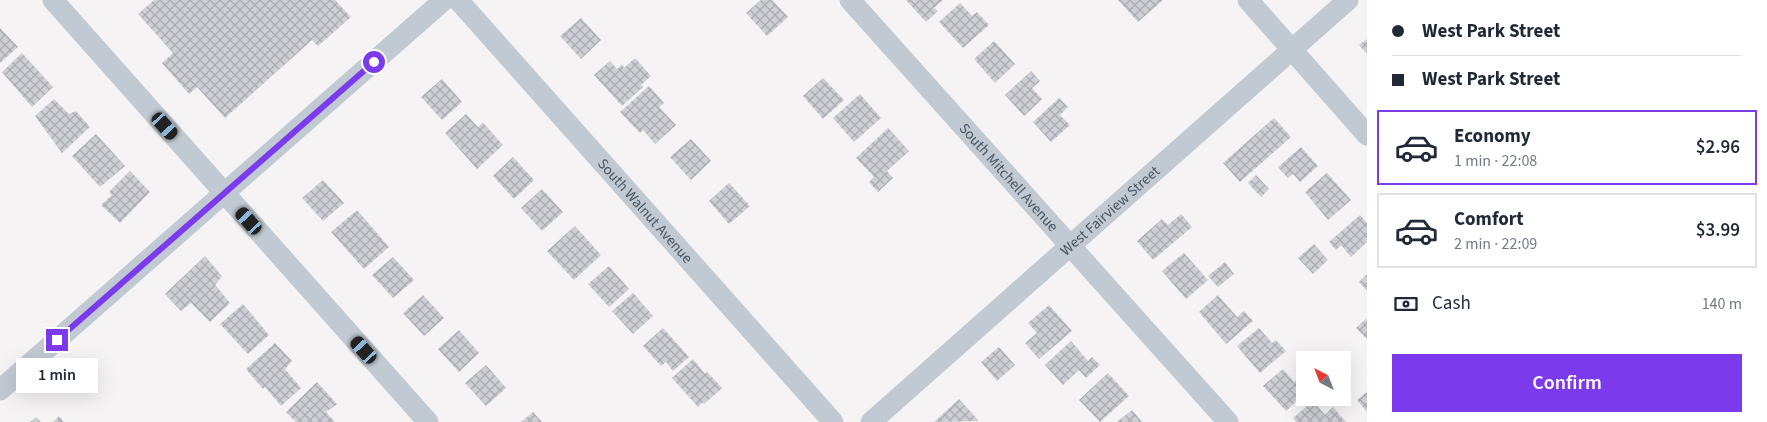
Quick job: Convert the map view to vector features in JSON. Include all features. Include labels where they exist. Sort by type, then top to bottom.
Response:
[{"type":"street","points":[[52,0],[428,422]]},
{"type":"street","points":[[0,390],[444,0]]},
{"type":"street","name":"South Walnut Avenue","points":[[458,0],[833,422]]},
{"type":"street","name":"South Mitchell Avenue","points":[[850,0],[1228,422]]},
{"type":"street","points":[[1248,0],[1367,135]]},
{"type":"street","name":"West Fairview Street","points":[[871,422],[1348,0]]},
{"type":"building","points":[[154,0],[335,0],[351,17],[318,46],[312,40],[225,118],[197,87],[189,94],[162,63],[173,53],[138,14]]},
{"type":"building","points":[[761,0],[772,0],[788,17],[767,36],[746,13]]},
{"type":"building","points":[[906,0],[943,0],[934,8],[938,11],[926,22]]},
{"type":"building","points":[[1118,0],[1163,0],[1138,22]]},
{"type":"building","points":[[960,3],[972,16],[977,12],[989,25],[963,48],[939,22]]},
{"type":"building","points":[[581,18],[601,40],[581,59],[560,36]]},
{"type":"building","points":[[0,28],[18,47],[0,63]]},
{"type":"building","points":[[1367,39],[1367,54],[1359,45]]},
{"type":"building","points":[[994,41],[1015,64],[995,83],[974,59]]},
{"type":"building","points":[[22,53],[53,87],[32,107],[2,72]]},
{"type":"building","points":[[635,58],[651,76],[641,85],[643,87],[622,106],[594,75],[610,61],[617,69],[622,64],[624,68]]},
{"type":"building","points":[[1031,71],[1040,81],[1032,88],[1042,99],[1024,116],[1005,95]]},
{"type":"building","points":[[823,78],[844,100],[823,119],[803,96]]},
{"type":"building","points":[[442,79],[462,102],[442,120],[421,97]]},
{"type":"building","points":[[649,86],[664,103],[659,107],[676,125],[655,144],[643,130],[640,133],[620,112]]},
{"type":"building","points":[[860,94],[881,118],[854,142],[833,118]]},
{"type":"building","points":[[1059,98],[1068,107],[1060,115],[1070,125],[1051,142],[1033,122]]},
{"type":"building","points":[[54,99],[69,114],[76,111],[90,127],[62,153],[35,116]]},
{"type":"building","points":[[466,114],[478,127],[483,123],[503,145],[477,169],[445,133]]},
{"type":"building","points":[[1274,118],[1291,137],[1240,182],[1223,163]]},
{"type":"building","points":[[888,128],[909,151],[887,171],[893,178],[878,192],[869,182],[874,177],[856,158]]},
{"type":"building","points":[[96,134],[125,166],[100,187],[72,156]]},
{"type":"building","points":[[691,139],[711,161],[691,180],[670,157]]},
{"type":"building","points":[[1301,147],[1318,166],[1300,182],[1293,174],[1288,178],[1278,167]]},
{"type":"building","points":[[513,157],[534,180],[514,199],[493,176]]},
{"type":"building","points":[[130,171],[150,192],[120,223],[101,205],[112,195],[109,192]]},
{"type":"building","points":[[1327,173],[1351,200],[1328,220],[1305,192]]},
{"type":"building","points":[[1256,175],[1269,189],[1261,197],[1248,183]]},
{"type":"building","points":[[323,180],[344,203],[323,221],[302,198]]},
{"type":"building","points":[[729,183],[750,206],[729,224],[709,201]]},
{"type":"building","points":[[542,189],[563,212],[542,231],[521,208]]},
{"type":"building","points":[[357,210],[389,247],[364,269],[331,232]]},
{"type":"building","points":[[1181,214],[1192,227],[1153,260],[1137,241],[1162,219],[1168,225]]},
{"type":"building","points":[[1360,215],[1367,223],[1367,242],[1351,257],[1341,245],[1336,250],[1329,242]]},
{"type":"building","points":[[575,226],[601,255],[574,280],[547,251]]},
{"type":"building","points":[[1314,244],[1328,260],[1313,274],[1298,258]]},
{"type":"building","points":[[1184,253],[1208,280],[1186,299],[1162,271]]},
{"type":"building","points":[[205,256],[222,276],[215,285],[230,303],[210,322],[191,303],[181,311],[165,294]]},
{"type":"building","points":[[393,257],[414,280],[393,298],[372,275]]},
{"type":"building","points":[[1225,262],[1234,274],[1218,287],[1208,276]]},
{"type":"building","points":[[609,266],[629,289],[609,307],[588,284]]},
{"type":"building","points":[[1367,274],[1367,291],[1359,282]]},
{"type":"building","points":[[633,293],[653,316],[633,334],[612,311]]},
{"type":"building","points":[[423,295],[444,318],[424,336],[403,313]]},
{"type":"building","points":[[1218,295],[1237,317],[1244,311],[1253,321],[1226,344],[1199,312]]},
{"type":"building","points":[[243,304],[269,335],[248,354],[220,324]]},
{"type":"building","points":[[1049,305],[1072,331],[1039,359],[1025,343],[1037,333],[1028,323]]},
{"type":"building","points":[[1367,318],[1367,339],[1356,328]]},
{"type":"building","points":[[663,328],[689,357],[673,371],[666,362],[661,366],[643,346]]},
{"type":"building","points":[[1259,328],[1272,343],[1276,340],[1286,351],[1260,373],[1237,346]]},
{"type":"building","points":[[459,330],[479,353],[459,372],[438,349]]},
{"type":"building","points":[[1071,341],[1088,361],[1092,357],[1100,365],[1086,378],[1079,370],[1063,385],[1045,365]]},
{"type":"building","points":[[275,343],[292,361],[285,369],[301,388],[281,406],[246,369]]},
{"type":"building","points":[[999,347],[1015,365],[997,381],[981,362]]},
{"type":"building","points":[[693,359],[705,374],[707,372],[722,388],[698,407],[672,378]]},
{"type":"building","points":[[486,365],[506,388],[486,406],[465,383]]},
{"type":"building","points":[[1283,369],[1294,382],[1296,380],[1296,402],[1286,411],[1263,386]]},
{"type":"building","points":[[1108,373],[1129,396],[1100,422],[1079,400]]},
{"type":"building","points":[[317,382],[337,404],[326,412],[335,422],[296,422],[286,412]]},
{"type":"building","points":[[1367,392],[1367,412],[1357,400]]},
{"type":"building","points":[[959,399],[979,421],[934,422]]},
{"type":"building","points":[[1307,406],[1317,406],[1325,415],[1333,407],[1346,422],[1296,422],[1293,418]]},
{"type":"building","points":[[1132,410],[1142,422],[1117,422]]},
{"type":"building","points":[[533,412],[542,422],[521,422]]},
{"type":"building","points":[[59,416],[64,422],[53,422]]},
{"type":"building","points":[[36,417],[41,422],[30,422]]},
{"type":"route","points":[[57,340],[374,62]]}]
